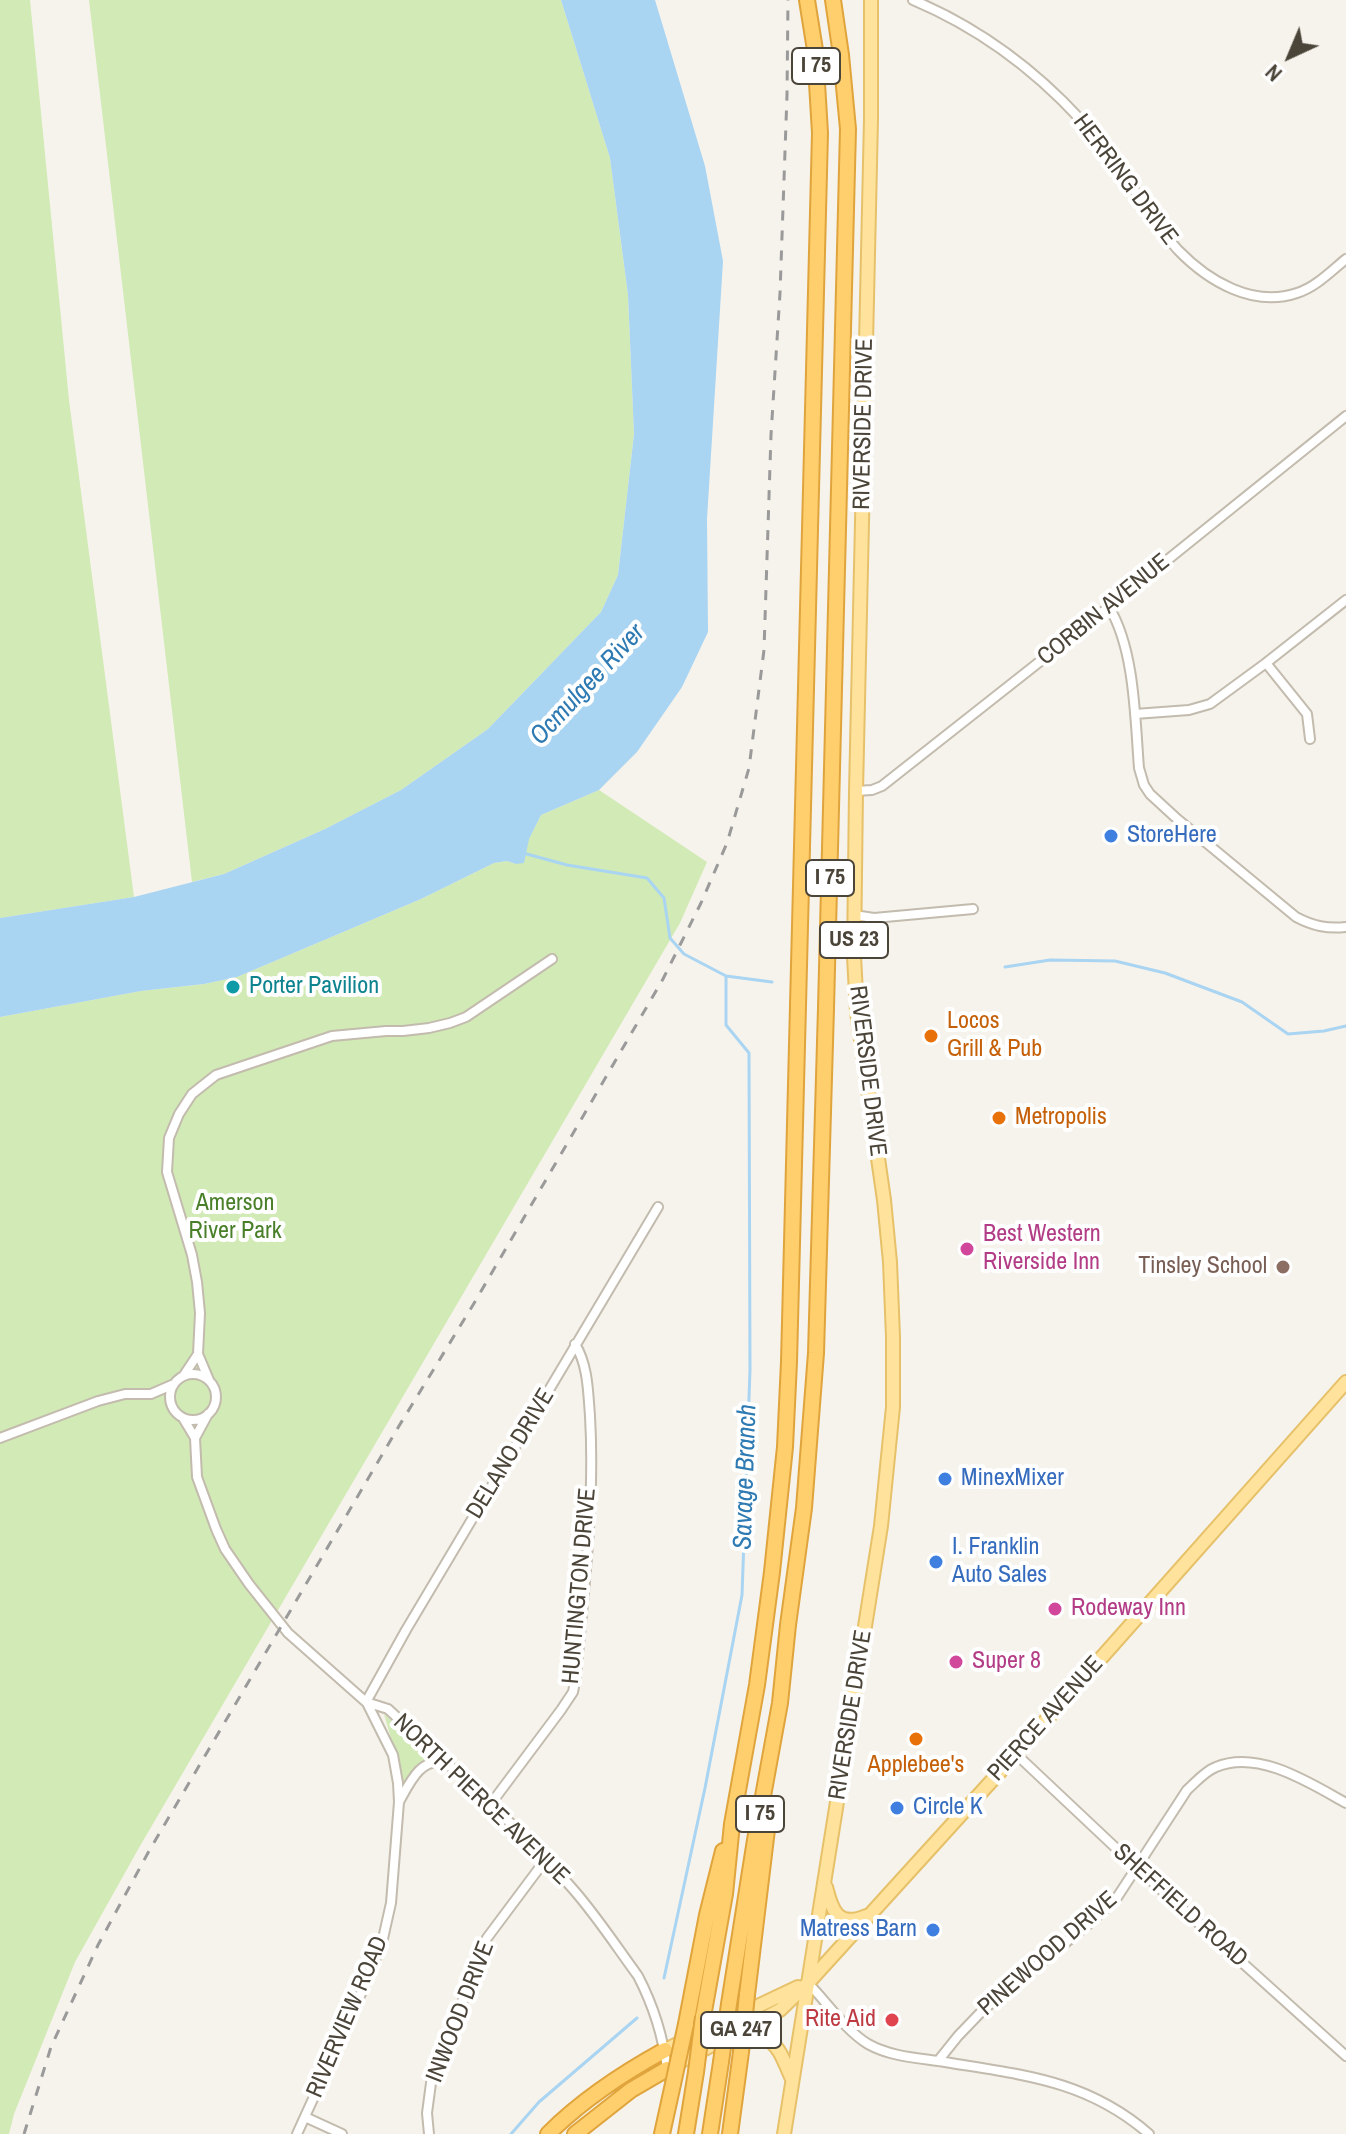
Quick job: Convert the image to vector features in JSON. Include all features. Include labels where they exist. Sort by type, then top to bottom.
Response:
[{"type":"highway","name":"I 75","points":[[686,2134],[725,1894],[732,1824],[757,1685],[785,1447],[820,133],[815,50],[807,0]]},
{"type":"highway","name":"I 75","points":[[710,2134],[755,1840],[780,1703],[804,1508],[816,1338],[848,129],[833,0]]},
{"type":"highway","points":[[730,2134],[768,1824],[774,1747]]},
{"type":"highway","points":[[662,2134],[719,1862],[732,1824]]},
{"type":"highway","points":[[548,2134],[602,2089],[665,2050]]},
{"type":"highway","points":[[575,2134],[631,2090],[667,2069]]},
{"type":"main road","name":"RIVERSIDE DRIVE","points":[[784,2134],[881,1526],[893,1403],[890,1262],[857,1012],[854,915],[871,0]]},
{"type":"main road","name":"PIERCE AVENUE","points":[[667,2069],[780,2010],[808,1983],[1346,1382]]},
{"type":"main road","points":[[825,1882],[831,1907],[839,1917],[851,1920],[869,1915]]},
{"type":"main road","name":"PIERCE AVENUE","points":[[665,2050],[808,1983]]},
{"type":"main road","points":[[736,2033],[759,2035],[773,2042],[793,2079]]},
{"type":"street","name":"HERRING DRIVE","points":[[913,0],[995,44],[1059,96],[1108,151],[1177,249],[1217,281],[1248,294],[1272,298],[1299,293],[1315,285],[1346,259]]},
{"type":"street","name":"CORBIN AVENUE","points":[[856,791],[882,786],[1346,416]]},
{"type":"street","points":[[1135,714],[1189,710],[1210,704],[1346,600]]},
{"type":"street","points":[[1109,607],[1124,642],[1135,714],[1139,768],[1150,794],[1296,917],[1318,927],[1346,927]]},
{"type":"street","points":[[1266,663],[1307,714],[1310,739]]},
{"type":"street","points":[[854,915],[874,918],[973,909]]},
{"type":"street","points":[[195,1438],[216,1397],[198,1354],[200,1313],[197,1282],[167,1172],[169,1138],[192,1094],[216,1075],[332,1036],[429,1028],[466,1017],[552,959]]},
{"type":"street","name":"DELANO DRIVE","points":[[366,1702],[658,1207]]},
{"type":"street","name":"HUNTINGTON DRIVE","points":[[490,1805],[573,1692],[576,1676],[590,1505],[591,1441],[583,1356],[575,1344]]},
{"type":"street","points":[[0,1438],[98,1401],[125,1394],[151,1394],[174,1384],[198,1354]]},
{"type":"street","points":[[184,1375],[193,1373],[209,1380]]},
{"type":"street","points":[[172,1407],[170,1399],[174,1384]]},
{"type":"street","points":[[151,1394],[183,1418],[192,1420],[209,1413]]},
{"type":"street","name":"NORTH PIERCE AVENUE","points":[[183,1418],[195,1438],[197,1477],[207,1508],[225,1549],[243,1576],[288,1633],[366,1702],[388,1709],[546,1859],[577,1894],[638,1976],[653,2007],[667,2069]]},
{"type":"street","name":"RIVERVIEW ROAD","points":[[297,2134],[382,1943],[391,1903],[399,1802],[393,1755],[366,1702]]},
{"type":"street","name":"SHEFFIELD ROAD","points":[[1016,1754],[1346,2056]]},
{"type":"street","name":"RIVERVIEW ROAD","points":[[399,1802],[425,1765],[438,1761],[446,1763]]},
{"type":"street","name":"PINEWOOD DRIVE","points":[[938,2061],[983,2010],[1116,1899],[1187,1790],[1216,1767],[1241,1761],[1254,1762],[1284,1771],[1346,1803]]},
{"type":"street","name":"INWOOD DRIVE","points":[[429,2134],[427,2113],[431,2083],[481,1952],[497,1924],[546,1859]]},
{"type":"street","points":[[808,1983],[867,2043],[895,2054],[1048,2080],[1091,2095],[1149,2134]]},
{"type":"street","points":[[305,2117],[342,2134]]},
{"type":"green space","points":[[0,0],[30,0],[69,400],[134,897],[0,918]]},
{"type":"green space","points":[[89,0],[561,0],[610,158],[628,295],[634,434],[618,575],[601,612],[488,729],[401,790],[325,829],[224,874],[192,882]]},
{"type":"green space","name":"Amerson River Park","points":[[599,790],[707,862],[680,923],[140,1846],[75,1962],[14,2114],[9,2134],[0,2134],[0,1017],[237,977],[421,899],[494,863],[507,861],[516,864],[541,815]]},
{"type":"green space","points":[[384,1714],[431,1757],[416,1766],[404,1784]]},
{"type":"water","name":"Ocmulgee River","points":[[561,0],[655,0],[705,166],[723,261],[707,519],[708,632],[682,687],[637,752],[599,790],[541,815],[529,839],[524,863],[494,863],[421,899],[237,977],[0,1017],[0,918],[134,897],[224,874],[325,829],[401,790],[488,729],[601,612],[618,575],[634,434],[628,295],[610,158]]},
{"type":"waterway","points":[[523,853],[567,865],[647,878],[664,898],[670,938],[684,954],[726,976],[772,982]]},
{"type":"waterway","points":[[1005,967],[1050,960],[1115,961],[1165,973],[1242,1002],[1288,1034],[1346,1026]]},
{"type":"waterway","name":"Savage Branch","points":[[664,1978],[742,1595],[750,1370],[749,1053],[726,1025],[726,976]]},
{"type":"waterway","name":"Savage Branch","points":[[511,2134],[539,2102],[637,2018]]},
{"type":"railway","points":[[24,2134],[51,2047],[98,1945],[149,1851],[663,979],[727,843],[749,768],[764,650],[771,435],[780,293],[788,0]]},
{"type":"place","name":"StoreHere","points":[[1111,836]]},
{"type":"place","name":"Porter Pavilion","points":[[233,987]]},
{"type":"place","name":"Locos Grill & Pub","points":[[931,1036]]},
{"type":"place","name":"Metropolis","points":[[999,1118]]},
{"type":"place","name":"Best Western Riverside Inn","points":[[967,1249]]},
{"type":"place","name":"Tinsley School","points":[[1283,1267]]},
{"type":"place","name":"MinexMixer","points":[[945,1479]]},
{"type":"place","name":"I. Franklin Auto Sales","points":[[936,1562]]},
{"type":"place","name":"Rodeway Inn","points":[[1055,1609]]},
{"type":"place","name":"Super 8","points":[[956,1662]]},
{"type":"place","name":"Applebee's","points":[[916,1739]]},
{"type":"place","name":"Circle K","points":[[897,1808]]},
{"type":"place","name":"Matress Barn","points":[[933,1930]]},
{"type":"place","name":"Rite Aid","points":[[892,2020]]}]
